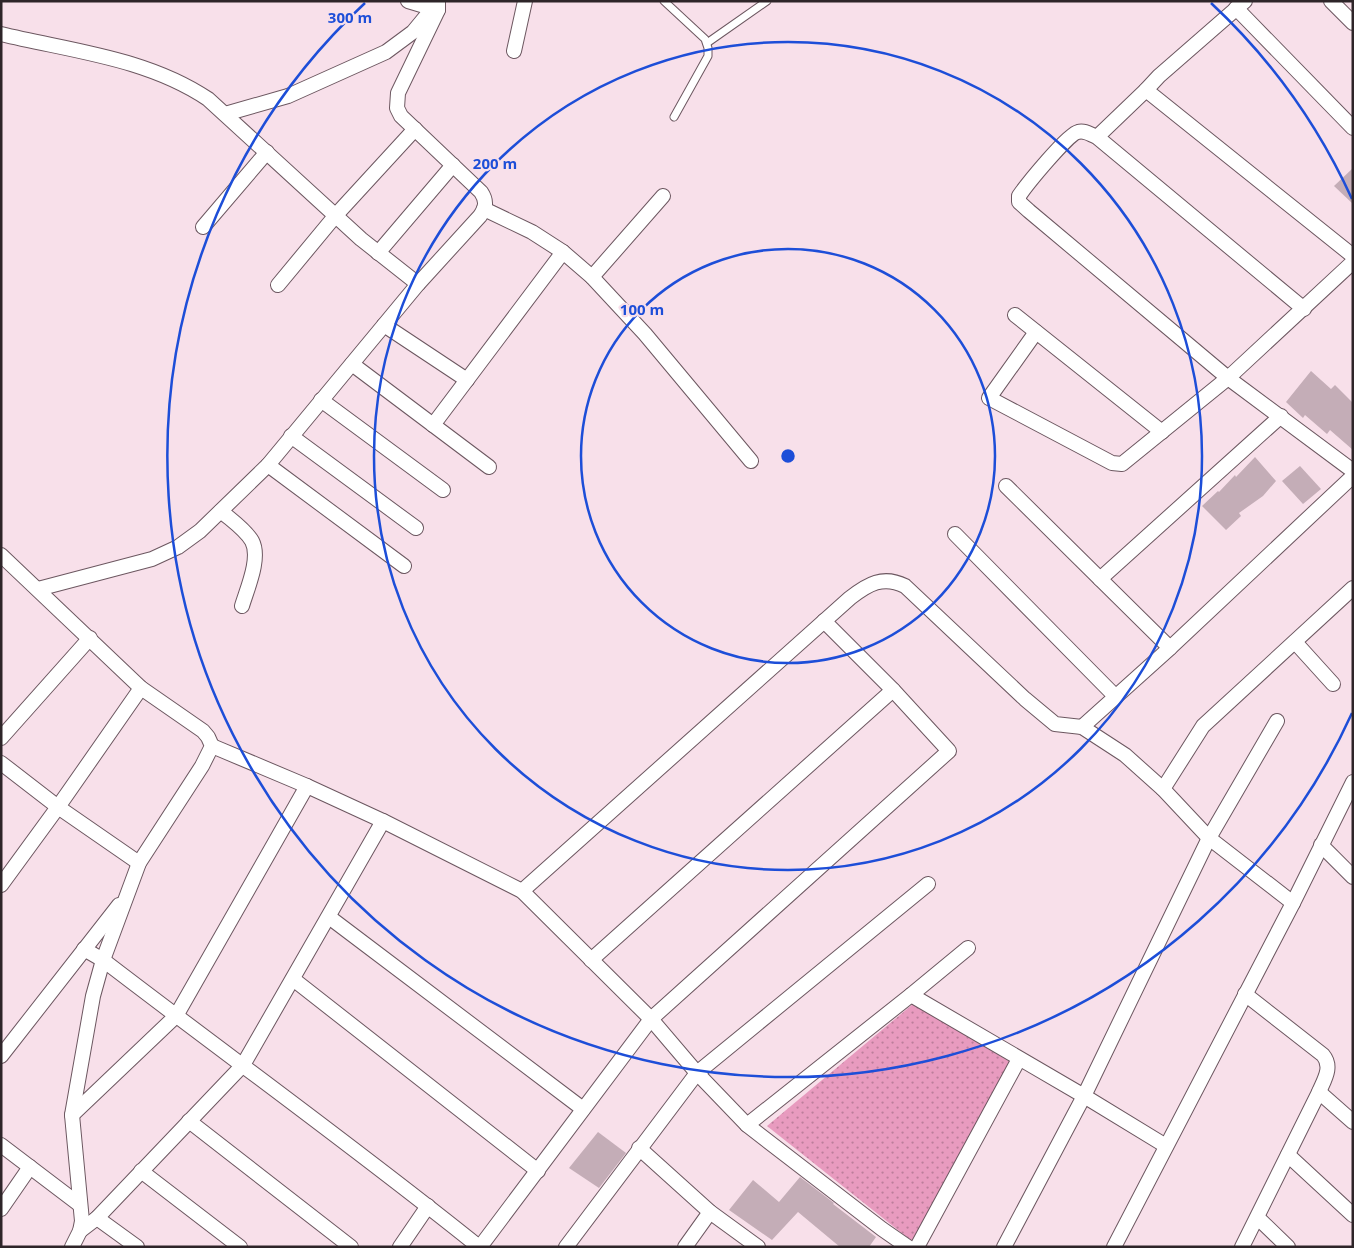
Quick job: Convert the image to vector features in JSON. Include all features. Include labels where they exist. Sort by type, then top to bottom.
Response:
[{"type":"street","points":[[408,1],[436,6]]},
{"type":"street","points":[[514,51],[525,1]]},
{"type":"street","points":[[1331,1],[1353,23]]},
{"type":"street","points":[[1097,137],[1159,76],[1241,5],[1353,128]]},
{"type":"street","points":[[225,114],[288,96],[386,52],[413,32],[436,6]]},
{"type":"street","points":[[38,589],[152,559],[178,547],[200,532],[268,465],[418,284],[484,209],[485,198],[481,192],[401,116],[397,108],[398,93],[436,6]]},
{"type":"street","points":[[1,34],[105,56],[154,71],[193,89],[225,114],[378,253],[418,284]]},
{"type":"street","points":[[1146,90],[1353,256]]},
{"type":"street","points":[[278,285],[336,216],[415,129]]},
{"type":"street","points":[[1304,308],[1097,137],[1084,132],[1072,135],[1019,196],[1019,202],[1228,378],[1353,471]]},
{"type":"street","points":[[204,227],[267,152]]},
{"type":"street","points":[[378,253],[453,165]]},
{"type":"street","points":[[592,277],[663,196]]},
{"type":"street","points":[[484,209],[532,232],[563,252],[592,277],[645,334],[751,461]]},
{"type":"street","points":[[433,425],[563,252]]},
{"type":"street","points":[[1036,332],[989,398],[1112,464],[1122,464],[1228,378],[1353,262]]},
{"type":"street","points":[[1014,315],[1162,432]]},
{"type":"street","points":[[384,325],[467,380]]},
{"type":"street","points":[[352,364],[489,467]]},
{"type":"street","points":[[322,400],[443,490]]},
{"type":"street","points":[[1100,579],[1281,416]]},
{"type":"street","points":[[291,436],[416,528]]},
{"type":"street","points":[[268,465],[404,566]]},
{"type":"street","points":[[1082,727],[1170,648],[1353,476]]},
{"type":"street","points":[[1006,486],[1170,648]]},
{"type":"street","points":[[221,511],[248,535],[255,550],[256,560],[242,606]]},
{"type":"street","points":[[956,534],[1115,696]]},
{"type":"street","points":[[1,555],[141,688],[203,731],[212,746],[307,786],[383,821],[522,891],[651,1019],[697,1073],[746,1125],[908,1247]]},
{"type":"street","points":[[522,891],[824,621],[864,588],[876,582],[896,582],[905,586],[1025,699],[1055,724],[1082,727],[1125,755],[1163,789],[1209,838],[1292,903]]},
{"type":"street","points":[[1163,789],[1202,726],[1353,588]]},
{"type":"street","points":[[84,949],[103,960],[243,1065],[479,1247],[651,1019],[949,751],[893,690],[824,621]]},
{"type":"street","points":[[1,738],[90,638]]},
{"type":"street","points":[[1295,642],[1333,684]]},
{"type":"street","points":[[1,885],[141,688]]},
{"type":"street","points":[[591,960],[893,690]]},
{"type":"street","points":[[1004,1247],[1084,1096],[1209,838],[1277,721]]},
{"type":"street","points":[[72,1247],[80,1231],[82,1220],[72,1115],[93,996],[103,960],[139,863],[202,766],[212,746]]},
{"type":"street","points":[[1,763],[58,807],[139,863]]},
{"type":"street","points":[[1114,1247],[1353,782]]},
{"type":"street","points":[[72,1115],[176,1016],[307,786]]},
{"type":"street","points":[[80,1231],[97,1218],[243,1065],[383,821]]},
{"type":"street","points":[[1320,845],[1353,876]]},
{"type":"street","points":[[566,1247],[697,1073],[928,884]]},
{"type":"street","points":[[1,1056],[127,895]]},
{"type":"street","points":[[329,916],[583,1109]]},
{"type":"street","points":[[746,1125],[968,948]]},
{"type":"street","points":[[293,979],[538,1171]]},
{"type":"street","points":[[1242,1247],[1319,1092],[1328,1067],[1327,1060],[1245,994]]},
{"type":"street","points":[[911,995],[1166,1146]]},
{"type":"street","points":[[917,1247],[1020,1059]]},
{"type":"street","points":[[1319,1092],[1353,1122]]},
{"type":"street","points":[[189,1121],[351,1247]]},
{"type":"street","points":[[1,1145],[80,1205]]},
{"type":"street","points":[[639,1148],[710,1212],[758,1247]]},
{"type":"street","points":[[1288,1155],[1352,1211]]},
{"type":"street","points":[[1,1209],[30,1167]]},
{"type":"street","points":[[142,1171],[240,1247]]},
{"type":"street","points":[[400,1247],[428,1206]]},
{"type":"street","points":[[685,1247],[710,1212]]},
{"type":"street","points":[[97,1218],[137,1247]]},
{"type":"street","points":[[1258,1218],[1288,1247]]},
{"type":"lane","points":[[664,1],[707,43],[708,56],[674,117]]},
{"type":"lane","points":[[707,43],[767,1]]},
{"type":"shaded area","points":[[913,1004],[1010,1062],[913,1242],[767,1126]]},
{"type":"building","points":[[1353,168],[1353,204],[1334,186]]},
{"type":"building","points":[[1311,371],[1331,389],[1335,385],[1353,403],[1353,450],[1330,430],[1327,434],[1305,415],[1303,418],[1286,402]]},
{"type":"building","points":[[1255,457],[1276,481],[1263,496],[1239,513],[1241,516],[1226,530],[1202,506],[1235,475],[1236,477]]},
{"type":"building","points":[[1300,466],[1321,489],[1303,504],[1282,481]]},
{"type":"building","points":[[598,1132],[626,1153],[599,1188],[569,1168]]},
{"type":"building","points":[[800,1177],[876,1237],[869,1247],[840,1247],[798,1212],[772,1240],[729,1210],[753,1180],[779,1202]]}]
